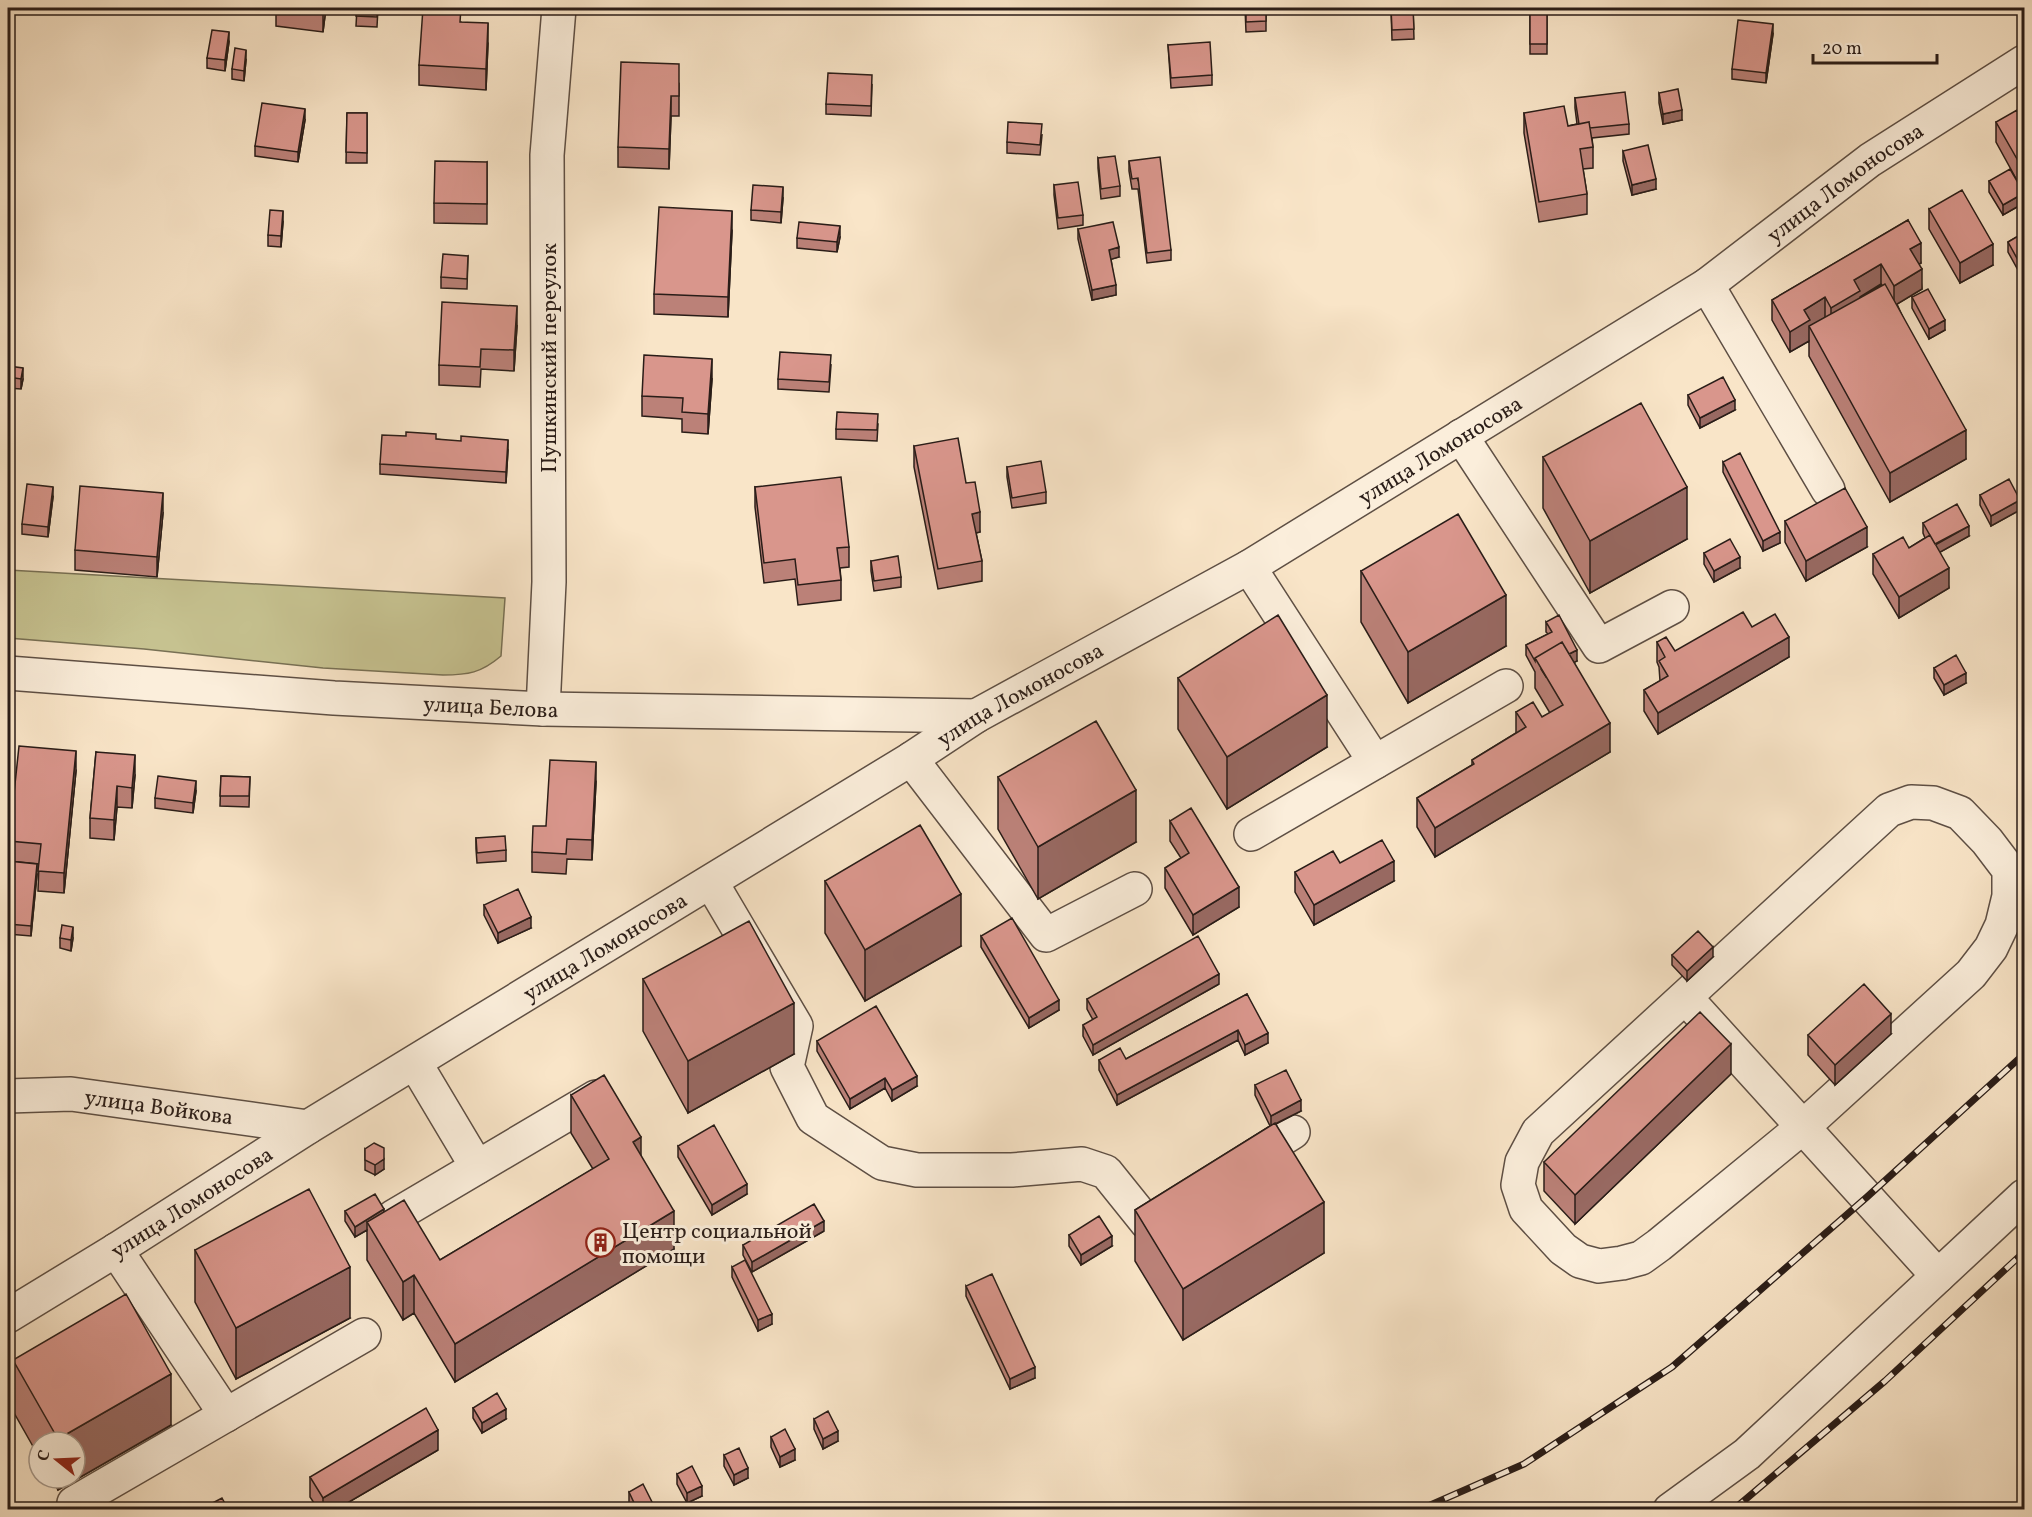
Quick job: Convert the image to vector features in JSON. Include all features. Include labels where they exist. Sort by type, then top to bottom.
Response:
[{"type":"street","name":"Пушкинский переулок","points":[[543,709],[549,582],[547,155],[559,8]]},
{"type":"street","name":"улица Ломоносова","points":[[8,1316],[308,1127],[911,759],[976,716],[1249,567],[1707,285],[1870,160],[2025,62]]},
{"type":"street","points":[[1707,285],[1828,490]]},
{"type":"street","points":[[1461,436],[1599,646],[1672,607]]},
{"type":"street","points":[[1249,567],[1376,762]]},
{"type":"street","name":"улица Белова","points":[[8,673],[334,698],[543,709],[976,716]]},
{"type":"street","points":[[1251,834],[1506,686]]},
{"type":"street","points":[[911,759],[1046,935],[1135,890]]},
{"type":"street","points":[[1911,802],[1933,803],[1960,813],[2009,870],[2009,896],[2002,925],[1991,948],[1971,974],[1804,1126],[1641,1258],[1622,1263],[1599,1266],[1580,1261],[1563,1249],[1527,1209],[1518,1185],[1522,1162],[1538,1132],[1889,810],[1911,802]]},
{"type":"street","points":[[711,882],[796,1026],[787,1067],[813,1118],[882,1163],[917,1170],[1012,1170],[1082,1164],[1106,1172],[1136,1230],[1176,1205]]},
{"type":"street","points":[[1685,997],[1938,1276]]},
{"type":"street","points":[[415,1062],[477,1167]]},
{"type":"street","name":"улица Войкова","points":[[8,1096],[71,1094],[308,1127]]},
{"type":"street","points":[[393,1217],[596,1097]]},
{"type":"street","points":[[1225,1174],[1293,1132]]},
{"type":"street","points":[[1670,1509],[1747,1454],[2025,1196]]},
{"type":"street","points":[[116,1250],[226,1415]]},
{"type":"street","points":[[75,1503],[364,1335]]},
{"type":"shaded area","points":[[8,570],[505,598],[501,656],[474,672],[443,675],[323,668],[144,649],[8,638]]},
{"type":"building","points":[[287,8],[324,8],[323,12]]},
{"type":"building","points":[[357,8],[378,8],[377,17],[356,16]]},
{"type":"building","points":[[423,8],[461,8],[460,22],[488,23],[486,69],[419,65]]},
{"type":"building","points":[[1246,8],[1266,8],[1266,21],[1246,22]]},
{"type":"building","points":[[1391,8],[1413,8],[1414,29],[1392,30]]},
{"type":"building","points":[[1530,9],[1547,9],[1547,44],[1530,44]]},
{"type":"building","points":[[1738,20],[1773,24],[1766,73],[1732,69]]},
{"type":"building","points":[[212,30],[229,32],[225,60],[207,58]]},
{"type":"building","points":[[1210,42],[1212,75],[1171,78],[1168,45]]},
{"type":"building","points":[[235,48],[246,50],[244,71],[232,69]]},
{"type":"building","points":[[621,62],[679,64],[679,96],[671,96],[669,149],[618,147]]},
{"type":"building","points":[[828,73],[872,75],[871,106],[826,104]]},
{"type":"building","points":[[1678,89],[1682,110],[1663,114],[1659,93]]},
{"type":"building","points":[[1625,92],[1629,124],[1590,128],[1589,122],[1579,124],[1575,98]]},
{"type":"building","points":[[262,103],[305,109],[298,152],[255,146]]},
{"type":"building","points":[[1564,106],[1568,126],[1589,122],[1593,147],[1580,149],[1587,194],[1539,202],[1524,113]]},
{"type":"building","points":[[2017,110],[2025,123],[2025,173],[1996,122]]},
{"type":"building","points":[[347,113],[367,113],[367,153],[346,152]]},
{"type":"building","points":[[1008,122],[1042,124],[1040,145],[1007,142]]},
{"type":"building","points":[[1648,145],[1656,179],[1632,185],[1623,151]]},
{"type":"building","points":[[1115,156],[1120,186],[1101,189],[1098,158]]},
{"type":"building","points":[[1160,157],[1171,250],[1147,253],[1138,178],[1132,179],[1129,161]]},
{"type":"building","points":[[435,161],[487,162],[487,204],[434,203]]},
{"type":"building","points":[[2010,169],[2024,193],[2003,205],[1989,181]]},
{"type":"building","points":[[1078,182],[1083,215],[1058,218],[1054,185]]},
{"type":"building","points":[[753,185],[783,187],[781,212],[751,210]]},
{"type":"building","points":[[1962,190],[1993,244],[1960,263],[1929,209]]},
{"type":"building","points":[[659,207],[732,211],[728,297],[654,294]]},
{"type":"building","points":[[270,210],[283,211],[281,236],[268,235]]},
{"type":"building","points":[[1908,220],[1921,243],[1910,249],[1922,269],[1894,286],[1881,264],[1854,280],[1860,291],[1831,308],[1825,297],[1804,310],[1810,320],[1790,332],[1772,300]]},
{"type":"building","points":[[799,222],[840,226],[837,242],[797,238]]},
{"type":"building","points":[[1113,222],[1119,247],[1109,250],[1116,285],[1092,290],[1078,229]]},
{"type":"building","points":[[2025,232],[2025,270],[2024,271],[2008,242]]},
{"type":"building","points":[[443,254],[468,256],[467,279],[441,277]]},
{"type":"building","points":[[1885,284],[1966,430],[1890,473],[1809,326]]},
{"type":"building","points":[[1928,289],[1945,320],[1929,329],[1912,297]]},
{"type":"building","points":[[442,302],[517,306],[514,350],[481,349],[480,367],[439,365]]},
{"type":"building","points":[[780,352],[831,355],[829,382],[778,379]]},
{"type":"building","points":[[644,355],[712,359],[708,414],[682,412],[683,398],[642,396]]},
{"type":"building","points":[[8,366],[23,368],[21,379],[8,377]]},
{"type":"building","points":[[1723,377],[1735,400],[1700,418],[1688,395]]},
{"type":"building","points":[[1641,403],[1687,487],[1590,541],[1543,457]]},
{"type":"building","points":[[837,412],[878,414],[877,430],[836,429]]},
{"type":"building","points":[[406,432],[436,434],[436,439],[461,441],[461,436],[508,440],[506,472],[380,464],[382,435],[406,436]]},
{"type":"building","points":[[958,438],[966,483],[975,482],[980,512],[972,514],[982,561],[938,569],[914,446]]},
{"type":"building","points":[[1740,453],[1780,532],[1763,541],[1723,462]]},
{"type":"building","points":[[8,460],[10,460],[8,489]]},
{"type":"building","points":[[1041,461],[1046,492],[1012,498],[1007,467]]},
{"type":"building","points":[[841,477],[849,547],[837,548],[841,580],[798,585],[795,559],[764,563],[755,487]]},
{"type":"building","points":[[2009,479],[2020,500],[1991,516],[1980,495]]},
{"type":"building","points":[[27,484],[53,487],[48,527],[22,524]]},
{"type":"building","points":[[80,486],[163,493],[157,557],[75,550]]},
{"type":"building","points":[[1845,488],[1867,527],[1806,561],[1785,521]]},
{"type":"building","points":[[1957,504],[1969,526],[1935,544],[1923,523]]},
{"type":"building","points":[[1458,514],[1506,595],[1408,652],[1361,571]]},
{"type":"building","points":[[1930,535],[1949,568],[1899,597],[1873,554],[1903,537],[1909,548]]},
{"type":"building","points":[[1730,539],[1740,557],[1714,571],[1704,553]]},
{"type":"building","points":[[898,556],[901,577],[874,581],[871,561]]},
{"type":"building","points":[[1743,612],[1752,627],[1775,614],[1789,637],[1658,713],[1644,690],[1668,676],[1659,661],[1665,657],[1657,642],[1666,637],[1675,651]]},
{"type":"building","points":[[1278,615],[1327,695],[1227,757],[1178,678]]},
{"type":"building","points":[[1559,615],[1577,650],[1569,654],[1562,642],[1535,658],[1535,661],[1526,645],[1552,632],[1546,622]]},
{"type":"building","points":[[1562,642],[1610,723],[1435,828],[1417,798],[1474,764],[1472,760],[1526,727],[1516,712],[1533,702],[1542,717],[1563,705],[1535,658]]},
{"type":"building","points":[[1956,655],[1966,673],[1944,685],[1934,668]]},
{"type":"building","points":[[1096,721],[1136,790],[1038,847],[998,777]]},
{"type":"building","points":[[19,746],[76,751],[64,873],[38,871],[41,844],[9,841]]},
{"type":"building","points":[[96,752],[135,755],[132,788],[117,786],[114,820],[90,818]]},
{"type":"building","points":[[550,760],[596,762],[592,840],[567,839],[566,854],[532,852],[533,826],[546,826]]},
{"type":"building","points":[[158,776],[196,781],[193,803],[155,798]]},
{"type":"building","points":[[221,776],[250,777],[249,796],[220,796]]},
{"type":"building","points":[[1191,808],[1239,887],[1193,915],[1165,868],[1189,853],[1170,821]]},
{"type":"building","points":[[920,825],[961,894],[865,950],[825,881]]},
{"type":"building","points":[[505,836],[506,850],[477,853],[476,838]]},
{"type":"building","points":[[1382,840],[1394,861],[1314,905],[1295,872],[1333,851],[1340,863]]},
{"type":"building","points":[[8,861],[37,864],[31,926],[8,924]]},
{"type":"building","points":[[518,889],[531,917],[498,933],[484,905]]},
{"type":"building","points":[[1012,918],[1059,1000],[1029,1018],[981,936]]},
{"type":"building","points":[[749,921],[794,1003],[688,1061],[643,979]]},
{"type":"building","points":[[62,925],[73,927],[71,940],[60,938]]},
{"type":"building","points":[[1698,931],[1713,947],[1687,971],[1672,955]]},
{"type":"building","points":[[1198,936],[1219,974],[1093,1045],[1083,1025],[1097,1017],[1087,999]]},
{"type":"building","points":[[1864,984],[1891,1014],[1835,1065],[1808,1035]]},
{"type":"building","points":[[1247,994],[1268,1033],[1245,1045],[1238,1030],[1117,1095],[1099,1060],[1120,1048],[1126,1059]]},
{"type":"building","points":[[876,1006],[917,1076],[892,1090],[885,1078],[850,1099],[817,1041]]},
{"type":"building","points":[[1700,1012],[1731,1044],[1575,1195],[1544,1162]]},
{"type":"building","points":[[1286,1070],[1301,1100],[1271,1116],[1255,1085]]},
{"type":"building","points":[[604,1075],[641,1137],[633,1142],[674,1211],[455,1344],[414,1275],[403,1282],[367,1222],[404,1200],[440,1260],[609,1159],[571,1095]]},
{"type":"building","points":[[1275,1123],[1324,1202],[1183,1289],[1135,1210]]},
{"type":"building","points":[[714,1125],[747,1184],[712,1205],[678,1146]]},
{"type":"building","points":[[374,1143],[384,1148],[384,1159],[375,1165],[365,1160],[365,1149]]},
{"type":"building","points":[[309,1189],[350,1267],[236,1328],[195,1250]]},
{"type":"building","points":[[375,1194],[384,1209],[355,1227],[345,1211]]},
{"type":"building","points":[[814,1204],[824,1221],[752,1262],[743,1245]]},
{"type":"building","points":[[1099,1216],[1112,1236],[1081,1255],[1069,1235]]},
{"type":"building","points":[[745,1260],[772,1314],[758,1320],[732,1267]]},
{"type":"building","points":[[992,1274],[1035,1367],[1010,1379],[966,1286]]},
{"type":"building","points":[[126,1294],[171,1374],[74,1430],[53,1430],[13,1360]]},
{"type":"building","points":[[497,1393],[506,1409],[482,1423],[473,1408]]},
{"type":"building","points":[[426,1408],[438,1430],[323,1498],[310,1477]]},
{"type":"building","points":[[828,1411],[838,1431],[823,1439],[814,1419]]},
{"type":"building","points":[[785,1429],[795,1449],[780,1457],[771,1437]]},
{"type":"building","points":[[739,1448],[748,1468],[734,1475],[724,1455]]},
{"type":"building","points":[[692,1466],[702,1486],[687,1493],[677,1474]]},
{"type":"building","points":[[643,1484],[653,1504],[637,1509],[629,1492]]},
{"type":"building","points":[[222,1498],[228,1509],[201,1509]]},
{"type":"railway","points":[[1419,1510],[1524,1464],[1672,1367],[1867,1197],[2024,1054]]},
{"type":"railway","points":[[1733,1510],[1885,1381],[2024,1252]]},
{"type":"place","name":"Центр социальной помощи","points":[[601,1243]]}]
